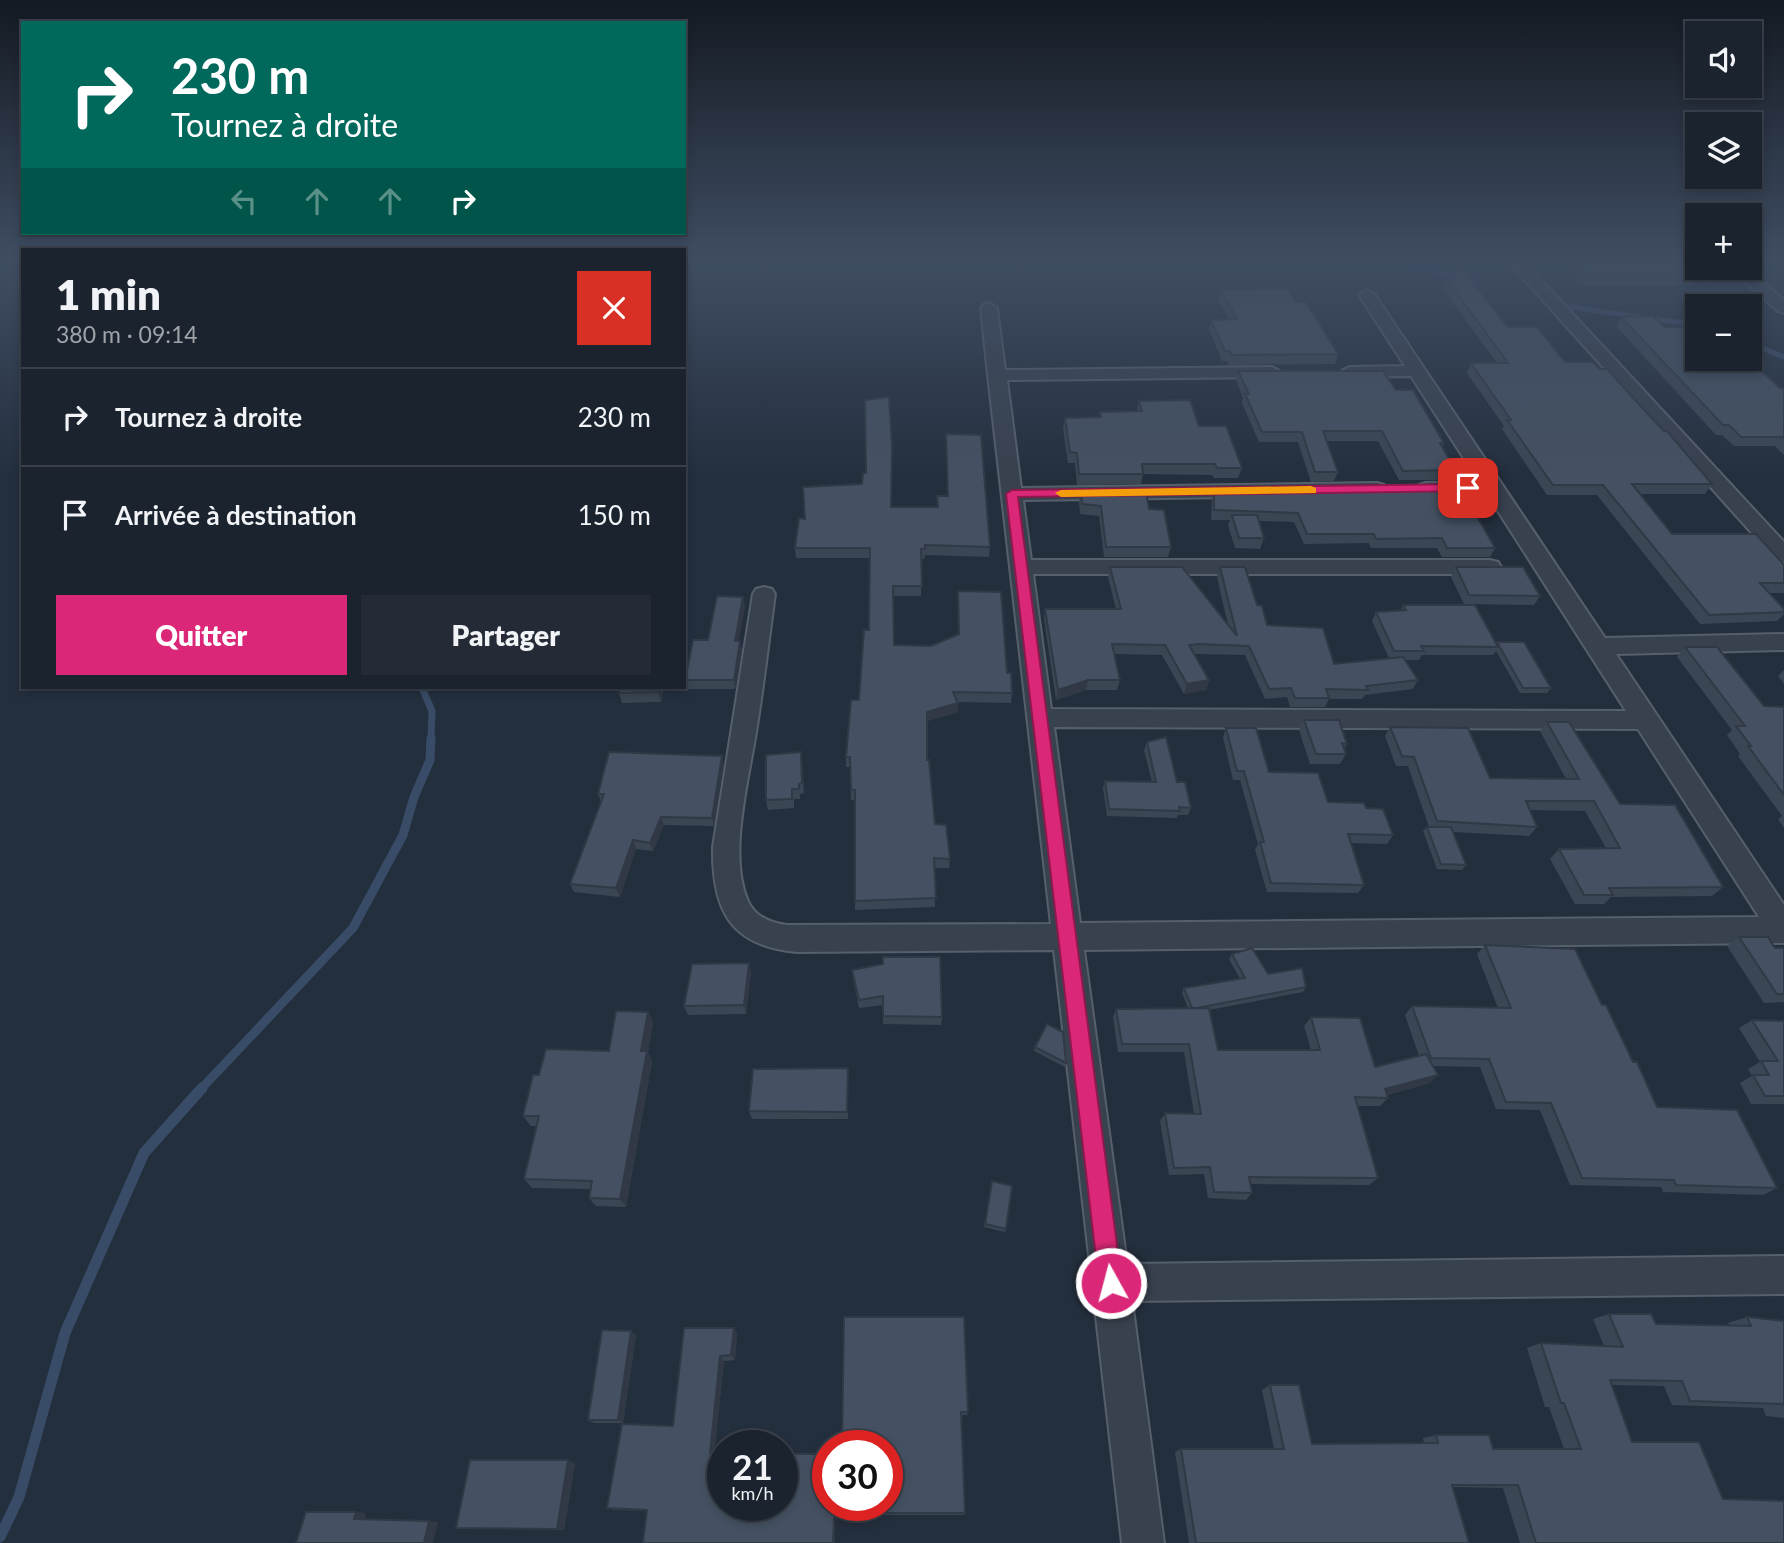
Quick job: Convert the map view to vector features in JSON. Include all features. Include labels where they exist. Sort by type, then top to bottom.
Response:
[{"type":"street","points":[[992,331],[1143,1543]]},
{"type":"street","points":[[1391,331],[1784,930]]},
{"type":"street","points":[[1579,331],[1784,555]]},
{"type":"street","points":[[1336,372],[1418,371]]},
{"type":"street","points":[[997,375],[1295,372]]},
{"type":"street","points":[[1012,494],[1495,488]]},
{"type":"street","points":[[1021,567],[1548,568]]},
{"type":"street","points":[[764,594],[728,840],[728,883],[736,906],[752,926],[769,937],[797,939],[1784,930]]},
{"type":"street","points":[[1598,646],[1784,642]]},
{"type":"street","points":[[1040,718],[1646,720]]},
{"type":"street","points":[[1111,1283],[1784,1275]]},
{"type":"building","points":[[1216,331],[1324,331],[1338,354],[1231,355],[1230,351],[1225,351]]},
{"type":"building","points":[[1484,331],[1540,331],[1565,362],[1593,362],[1599,369],[1607,369],[1664,431],[1667,431],[1712,484],[1632,484],[1672,534],[1756,534],[1784,565],[1784,583],[1760,583],[1784,612],[1709,615],[1603,485],[1553,485],[1471,363],[1508,363]]},
{"type":"building","points":[[1634,331],[1685,331],[1685,371],[1761,371],[1780,388],[1784,388],[1784,438],[1741,437],[1729,425],[1723,425]]},
{"type":"building","points":[[1238,371],[1383,371],[1396,390],[1413,390],[1444,443],[1440,443],[1453,466],[1448,466],[1451,470],[1403,471],[1382,431],[1323,431],[1338,472],[1315,472],[1302,432],[1262,432]]},
{"type":"building","points":[[889,397],[891,507],[938,507],[937,496],[948,496],[946,434],[981,435],[990,547],[925,545],[925,549],[921,549],[922,586],[893,586],[894,645],[931,646],[959,634],[958,591],[1001,592],[1007,673],[1011,673],[1012,693],[953,692],[958,703],[927,712],[927,760],[935,824],[946,825],[950,859],[934,858],[936,898],[855,901],[855,790],[851,790],[850,757],[846,757],[851,700],[859,700],[864,630],[869,630],[870,548],[795,548],[799,518],[805,519],[803,487],[862,484],[863,473],[866,473],[865,400]]},
{"type":"building","points":[[1190,400],[1199,426],[1226,426],[1242,468],[1217,468],[1215,464],[1142,464],[1143,474],[1079,474],[1077,453],[1070,452],[1065,418],[1101,417],[1100,412],[1142,411],[1139,401]]},
{"type":"building","points":[[1461,488],[1495,548],[1447,548],[1442,538],[1376,539],[1374,534],[1307,534],[1298,513],[1214,510],[1214,492]]},
{"type":"building","points":[[1146,491],[1149,509],[1164,510],[1171,547],[1106,547],[1101,506],[1082,504],[1081,492]]},
{"type":"building","points":[[1232,515],[1257,515],[1264,538],[1239,538]]},
{"type":"building","points":[[1110,567],[1182,567],[1237,636],[1220,567],[1245,567],[1257,605],[1262,606],[1267,625],[1323,628],[1334,664],[1403,657],[1418,680],[1366,686],[1368,690],[1326,689],[1329,698],[1295,698],[1291,688],[1269,689],[1249,646],[1189,645],[1209,680],[1187,684],[1165,645],[1112,644],[1120,680],[1088,680],[1058,690],[1045,609],[1121,609]]},
{"type":"building","points":[[1456,567],[1523,567],[1540,596],[1469,595]]},
{"type":"building","points":[[717,596],[743,597],[735,641],[740,641],[734,680],[686,680],[693,640],[708,640]]},
{"type":"building","points":[[1403,605],[1475,605],[1498,647],[1421,646],[1424,651],[1394,651],[1376,612],[1406,610]]},
{"type":"building","points":[[1497,642],[1524,642],[1551,688],[1523,688]]},
{"type":"building","points":[[1685,647],[1717,647],[1764,706],[1784,707],[1784,795],[1736,726],[1745,726]]},
{"type":"building","points":[[620,689],[659,689],[658,692],[619,693]]},
{"type":"building","points":[[1304,720],[1339,720],[1347,744],[1342,743],[1346,754],[1316,754]]},
{"type":"building","points":[[1547,722],[1569,722],[1620,804],[1675,805],[1723,887],[1609,888],[1613,895],[1584,895],[1559,849],[1620,848],[1594,801],[1526,801],[1537,827],[1437,821],[1414,757],[1402,756],[1390,727],[1468,728],[1490,778],[1579,779]]},
{"type":"building","points":[[1226,728],[1256,728],[1269,772],[1318,773],[1328,802],[1364,803],[1366,808],[1383,809],[1393,835],[1348,834],[1364,885],[1271,883],[1260,842],[1264,842],[1244,771],[1237,771]]},
{"type":"building","points":[[1166,737],[1177,782],[1185,782],[1191,808],[1179,807],[1180,811],[1109,809],[1105,781],[1156,782],[1147,742]]},
{"type":"building","points":[[609,752],[722,756],[712,818],[661,817],[650,843],[633,840],[616,888],[570,884],[604,794],[598,794]]},
{"type":"building","points":[[801,752],[802,783],[799,784],[799,789],[792,789],[792,799],[766,800],[766,755]]},
{"type":"building","points":[[1427,827],[1451,827],[1466,865],[1441,864]]},
{"type":"building","points":[[1739,937],[1768,937],[1775,948],[1784,948],[1784,994],[1777,994]]},
{"type":"building","points":[[1485,945],[1575,949],[1633,1062],[1637,1062],[1657,1107],[1737,1110],[1777,1188],[1676,1185],[1674,1180],[1582,1178],[1551,1103],[1506,1102],[1489,1059],[1431,1058],[1412,1006],[1511,1008]]},
{"type":"building","points":[[1252,948],[1268,974],[1302,968],[1306,987],[1192,1008],[1184,988],[1245,978],[1232,954]]},
{"type":"building","points":[[883,957],[940,957],[942,1017],[883,1016],[883,996],[859,1000],[852,970],[883,964]]},
{"type":"building","points":[[749,963],[744,1005],[684,1006],[692,964]]},
{"type":"building","points":[[1209,1008],[1218,1050],[1320,1050],[1311,1017],[1360,1018],[1375,1067],[1426,1054],[1438,1075],[1385,1089],[1388,1098],[1355,1097],[1378,1178],[1249,1177],[1252,1193],[1214,1192],[1210,1167],[1174,1168],[1165,1113],[1201,1114],[1189,1044],[1122,1044],[1116,1009]]},
{"type":"building","points":[[616,1011],[648,1012],[641,1051],[647,1051],[620,1199],[589,1198],[592,1181],[524,1179],[539,1116],[523,1116],[533,1075],[539,1075],[546,1049],[609,1051]]},
{"type":"building","points":[[1752,1020],[1784,1021],[1784,1096],[1765,1096],[1753,1075],[1769,1075],[1761,1061],[1778,1061]]},
{"type":"building","points":[[1047,1024],[1063,1032],[1066,1063],[1035,1047]]},
{"type":"building","points":[[848,1068],[847,1112],[749,1111],[753,1069]]},
{"type":"building","points":[[992,1181],[1012,1186],[1006,1229],[985,1224]]},
{"type":"building","points":[[1609,1314],[1651,1314],[1656,1324],[1751,1326],[1747,1317],[1784,1321],[1784,1406],[1690,1401],[1682,1381],[1610,1380],[1632,1442],[1699,1442],[1723,1499],[1784,1501],[1784,1543],[1536,1543],[1518,1485],[1452,1485],[1469,1543],[1196,1543],[1181,1449],[1284,1449],[1270,1385],[1299,1385],[1312,1444],[1438,1443],[1436,1435],[1489,1435],[1493,1449],[1581,1449],[1564,1403],[1561,1403],[1541,1343],[1623,1347]]},
{"type":"building","points":[[844,1317],[964,1317],[968,1412],[961,1412],[965,1513],[903,1513],[903,1430],[842,1430]]},
{"type":"building","points":[[684,1328],[734,1328],[731,1355],[720,1356],[712,1430],[707,1430],[707,1521],[798,1521],[798,1454],[812,1454],[812,1521],[834,1521],[833,1543],[643,1543],[647,1510],[607,1508],[622,1424],[673,1426]]},
{"type":"building","points":[[602,1330],[631,1331],[618,1420],[588,1420]]},
{"type":"building","points":[[470,1460],[568,1460],[557,1529],[456,1528]]},
{"type":"building","points":[[306,1512],[356,1512],[354,1519],[429,1521],[424,1543],[296,1543]]},
{"type":"waterway","points":[[1762,348],[1784,357]]},
{"type":"waterway","points":[[422,689],[432,711],[431,740]]},
{"type":"waterway","points":[[200,1090],[353,928],[403,835],[414,797],[430,760],[431,738]]},
{"type":"waterway","points":[[0,1537],[19,1497],[65,1333],[144,1153],[202,1088]]},
{"type":"slow traffic","points":[[1061,493],[1311,490]]},
{"type":"route","points":[[1111,1283],[1012,494],[1468,488]]}]
